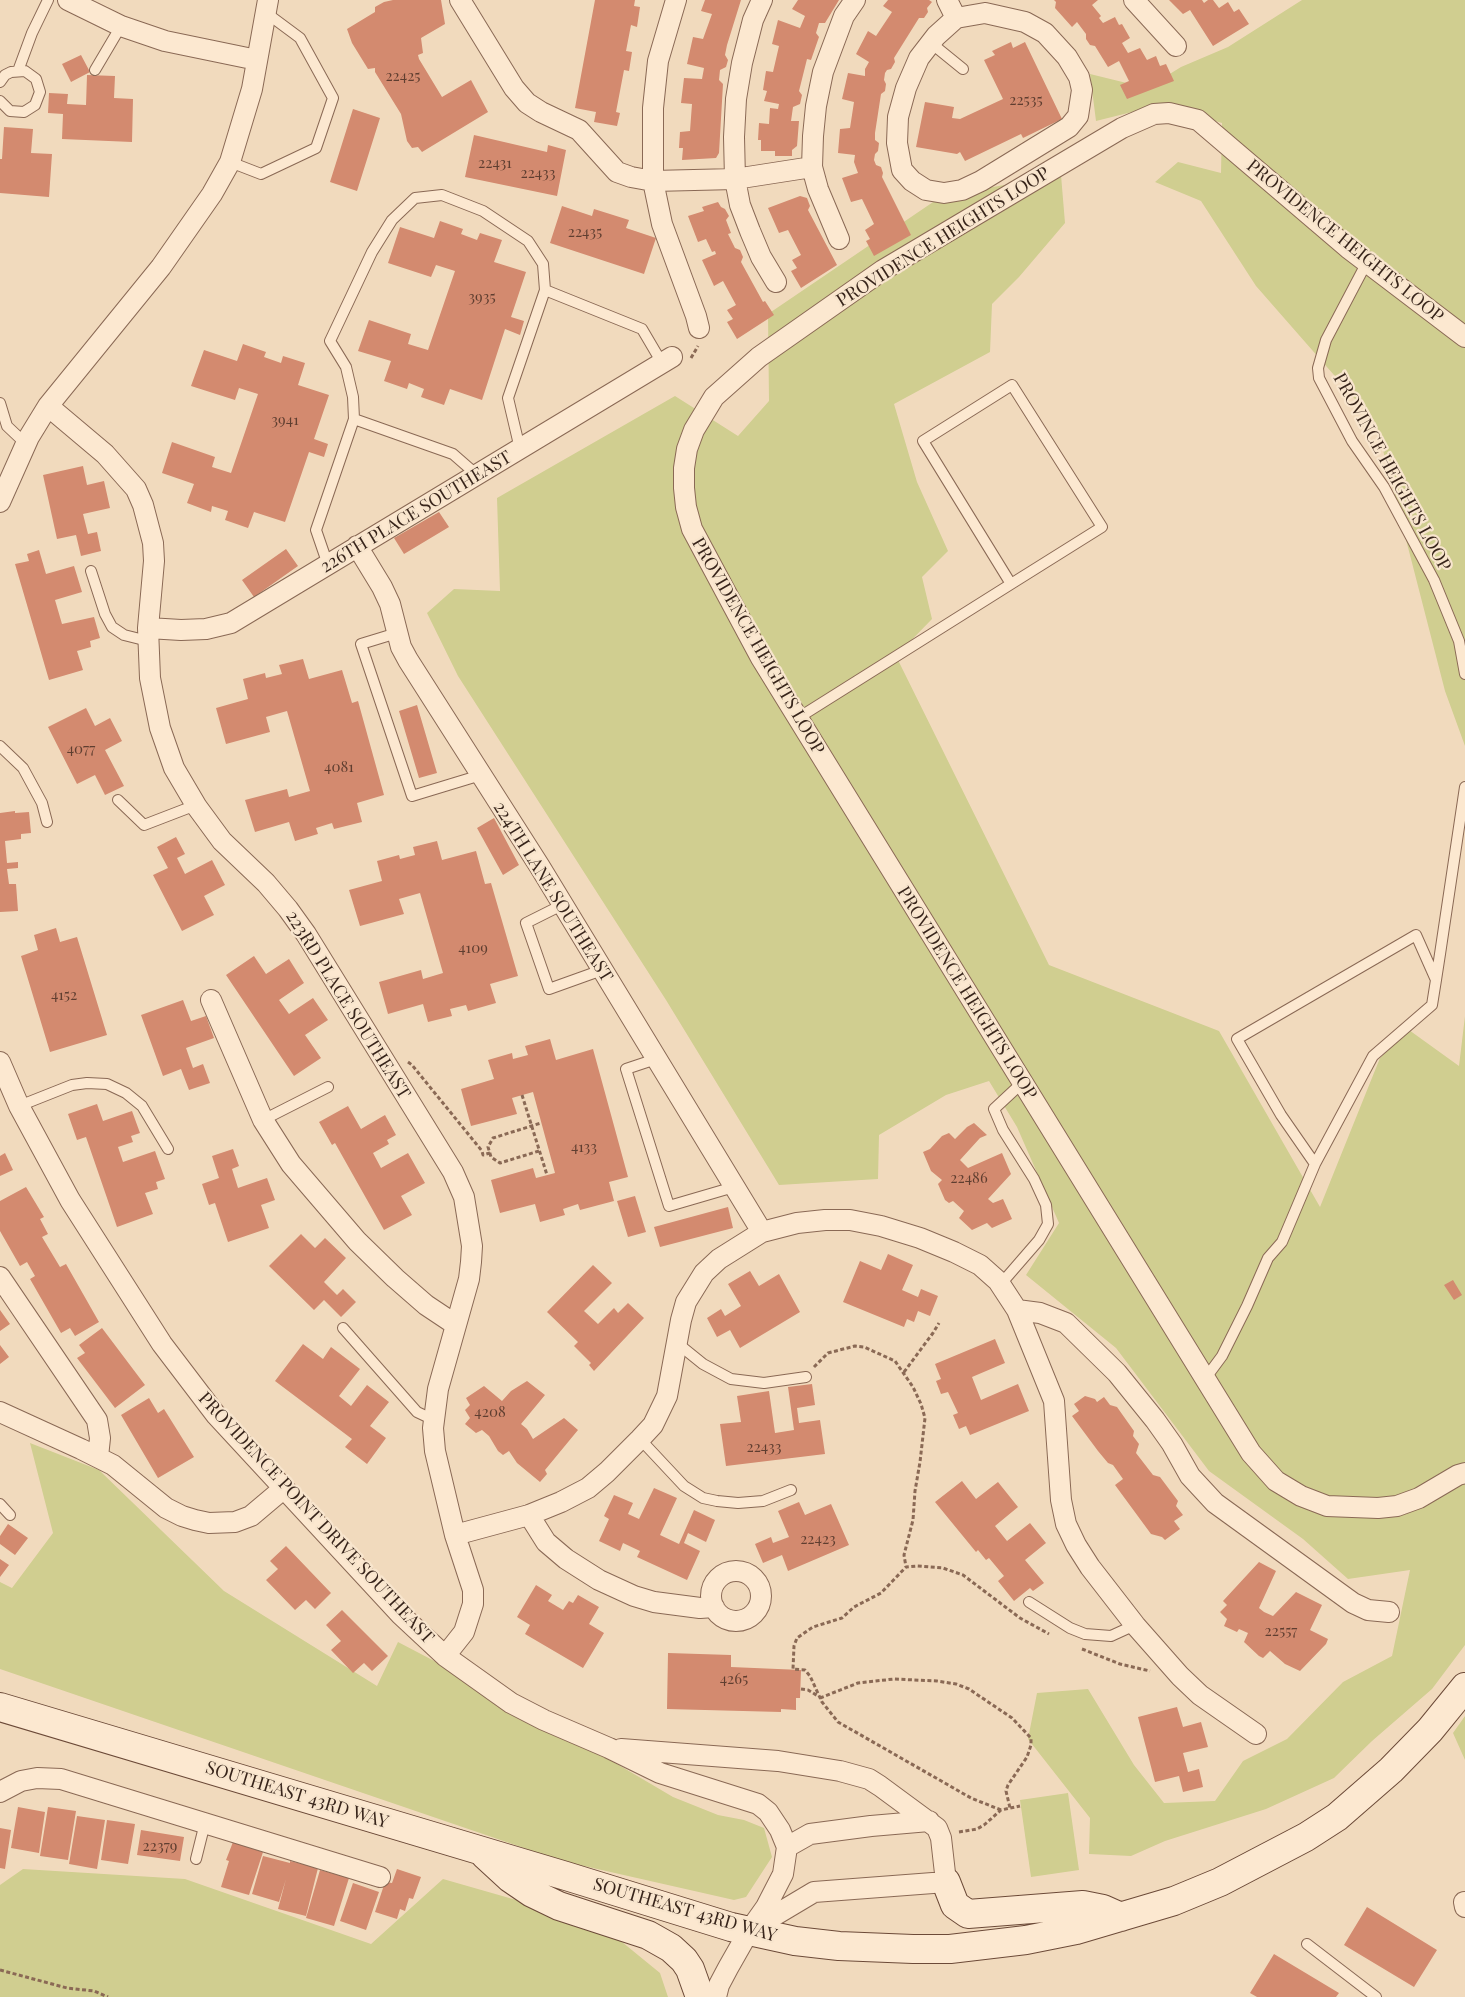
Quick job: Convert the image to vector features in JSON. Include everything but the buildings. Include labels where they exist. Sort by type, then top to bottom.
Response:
[{"type":"main road","name":"SOUTHEAST 43RD WAY","points":[[0,1707],[566,1876],[722,1925],[795,1941],[839,1946],[950,1949],[1026,1940],[1076,1930],[1174,1901],[1220,1882],[1306,1838],[1337,1817],[1391,1770],[1430,1730],[1465,1688]]},
{"type":"main road","points":[[480,1851],[510,1878],[532,1893],[559,1906],[648,1935],[672,1948],[690,1968],[700,1997]]},
{"type":"main road","points":[[946,1882],[955,1906],[968,1914],[1083,1905],[1104,1908],[1121,1917]]},
{"type":"street","points":[[68,0],[121,26],[165,41],[256,60]]},
{"type":"street","points":[[460,0],[514,88],[528,103],[540,112],[579,130],[617,172],[653,181],[735,179],[812,168]]},
{"type":"street","points":[[676,0],[658,62],[653,108],[653,181],[662,224],[699,328]]},
{"type":"street","points":[[762,0],[753,20],[742,63],[736,99],[734,137],[735,179],[740,205],[750,231],[761,257],[776,282]]},
{"type":"street","points":[[839,239],[818,190],[812,168],[816,106],[823,72],[844,16],[854,0]]},
{"type":"street","points":[[947,0],[956,18]]},
{"type":"street","points":[[1134,0],[1176,46]]},
{"type":"street","points":[[0,502],[26,444],[48,406],[161,267],[208,201],[230,162],[252,89],[266,6]]},
{"type":"street","points":[[985,13],[1003,16],[1025,22],[1045,33],[1067,57],[1079,77],[1082,90],[1078,116],[1069,127],[981,181],[962,190],[944,193],[926,190],[912,181],[902,170],[897,143],[898,116],[906,88],[919,58],[956,18],[985,13]]},
{"type":"street","name":"PROVIDENCE HEIGHTS LOOP","points":[[1465,337],[1367,262],[1198,120],[1168,113],[1154,114],[1122,128],[883,270],[759,357],[714,397],[694,430],[687,449],[684,468],[686,507],[692,529],[761,658],[1251,1453],[1276,1481],[1301,1496],[1327,1506],[1378,1508],[1396,1506],[1419,1498],[1465,1472]]},
{"type":"street","name":"226TH PLACE SOUTHEAST","points":[[148,634],[206,629],[231,623],[667,360]]},
{"type":"street","name":"223RD PLACE SOUTHEAST","points":[[48,406],[105,454],[136,489],[143,505],[153,543],[154,561],[148,634],[150,678],[160,728],[174,768],[196,805],[222,841],[266,883],[306,934],[452,1172],[464,1197],[472,1246],[469,1279],[443,1366],[434,1420],[435,1450],[456,1534],[473,1590],[473,1604],[464,1632],[445,1656]]},
{"type":"street","name":"224TH LANE SOUTHEAST","points":[[357,546],[390,604],[397,633],[408,660],[562,905],[762,1232]]},
{"type":"street","points":[[211,1000],[264,1120],[291,1164],[357,1241],[419,1299],[456,1325]]},
{"type":"street","name":"PROVIDENCE POINT DRIVE SOUTHEAST","points":[[0,1062],[19,1106],[70,1200],[162,1344],[216,1415],[401,1615],[445,1656],[511,1702],[544,1720],[609,1748],[660,1773],[758,1804],[768,1812],[780,1830],[787,1846]]},
{"type":"street","points":[[456,1534],[529,1515],[561,1502],[588,1488],[640,1439],[653,1425],[667,1396],[680,1320],[686,1302],[704,1273],[719,1259],[762,1232],[797,1223],[850,1220],[881,1226],[920,1238],[980,1265],[1000,1285],[1016,1310],[1054,1402],[1059,1481],[1066,1524],[1076,1545],[1090,1567],[1135,1625],[1169,1664],[1200,1695],[1256,1734]]},
{"type":"street","points":[[0,1277],[97,1420],[100,1438],[98,1457]]},
{"type":"street","points":[[1016,1310],[1040,1313],[1066,1323],[1117,1374],[1141,1402],[1172,1444],[1190,1476],[1215,1503],[1354,1603],[1368,1610],[1389,1612]]},
{"type":"street","points":[[0,1412],[113,1465],[166,1508],[182,1516],[202,1521],[235,1522],[250,1516],[283,1489]]},
{"type":"street","points":[[529,1515],[546,1542],[566,1559],[599,1580],[634,1596],[654,1602],[700,1608],[714,1607]]},
{"type":"street","name":"PROVIDENCE POINT DRIVE SOUTHEAST","points":[[609,1748],[778,1761],[840,1771],[869,1779],[937,1828],[941,1838],[946,1882]]},
{"type":"street","points":[[0,1792],[21,1781],[37,1778],[61,1779],[380,1878]]},
{"type":"street","points":[[716,1997],[719,1984],[748,1931],[766,1907],[782,1874],[787,1846],[810,1834],[929,1821]]},
{"type":"street","points":[[782,1874],[798,1885],[814,1892]]},
{"type":"street","points":[[748,1931],[814,1892],[946,1882]]},
{"type":"lane","points":[[18,71],[32,33],[48,0]]},
{"type":"lane","points":[[230,162],[261,174],[316,148],[333,98],[300,38],[266,6]]},
{"type":"lane","points":[[95,70],[121,26]]},
{"type":"lane","points":[[931,43],[962,69]]},
{"type":"lane","points":[[0,82],[5,75],[25,71],[36,79],[40,92],[35,105],[30,109],[17,113],[10,111],[0,101]]},
{"type":"lane","points":[[328,564],[316,530],[354,419],[353,397],[346,367],[330,341],[372,252],[392,220],[415,198],[442,195],[483,211],[528,241],[543,264],[545,290],[508,398],[520,448]]},
{"type":"lane","name":"PROVINCE HEIGHTS LOOP","points":[[1367,262],[1326,340],[1318,368],[1319,378],[1352,441],[1384,487],[1434,580],[1459,641],[1465,674]]},
{"type":"lane","points":[[545,290],[642,329],[667,360]]},
{"type":"lane","points":[[798,718],[1012,584],[1102,527],[1012,385],[923,441],[1012,584]]},
{"type":"lane","points":[[0,403],[7,426],[26,444]]},
{"type":"lane","points":[[354,419],[453,454],[476,475]]},
{"type":"lane","points":[[91,571],[105,614],[112,627],[124,635],[148,634]]},
{"type":"lane","points":[[397,633],[361,644],[412,796],[481,775]]},
{"type":"lane","points":[[0,746],[23,768],[42,803],[47,822]]},
{"type":"lane","points":[[1205,1379],[1222,1356],[1268,1258],[1282,1242],[1315,1164],[1373,1056],[1432,1005],[1465,787]]},
{"type":"lane","points":[[118,800],[144,825],[196,805]]},
{"type":"lane","points":[[562,905],[526,923],[549,990],[602,970]]},
{"type":"lane","points":[[1315,1164],[1281,1115],[1237,1038],[1416,935],[1436,980]]},
{"type":"lane","points":[[656,1059],[626,1069],[669,1206],[734,1187]]},
{"type":"lane","points":[[1000,1285],[1039,1240],[1048,1224],[1046,1205],[1034,1179],[1003,1130],[994,1109],[1023,1082]]},
{"type":"lane","points":[[19,1106],[72,1085],[88,1083],[107,1084],[126,1092],[142,1106],[168,1149]]},
{"type":"lane","points":[[264,1120],[328,1087]]},
{"type":"lane","points":[[343,1328],[417,1412],[434,1420]]},
{"type":"lane","points":[[677,1343],[703,1364],[731,1378],[764,1383],[806,1377]]},
{"type":"lane","points":[[640,1439],[684,1486],[703,1498],[716,1501],[762,1501],[791,1490]]},
{"type":"lane","points":[[0,1504],[10,1515]]},
{"type":"lane","points":[[1029,1602],[1070,1628],[1085,1634],[1112,1636],[1135,1625]]},
{"type":"lane","points":[[196,1858],[205,1823]]},
{"type":"lane","points":[[1307,1944],[1376,1997]]},
{"type":"path","points":[[389,1071],[404,1063],[408,1062],[412,1065],[482,1151],[483,1155],[490,1153]]},
{"type":"path","points":[[522,1095],[547,1175]]},
{"type":"path","points":[[539,1151],[500,1162],[490,1157],[488,1147],[493,1138],[541,1123]]},
{"type":"path","points":[[904,1372],[939,1324]]},
{"type":"path","points":[[806,1377],[828,1353],[855,1346],[864,1347],[879,1352],[895,1361],[904,1372],[921,1404],[924,1418],[920,1462],[913,1520],[904,1555],[906,1567]]},
{"type":"path","points":[[1001,1810],[971,1798],[838,1722],[820,1697],[805,1670],[793,1669],[794,1646],[797,1638],[813,1627],[842,1618],[854,1607],[875,1596],[906,1567],[943,1568],[964,1575],[1020,1618],[1054,1636]]},
{"type":"path","points":[[1081,1649],[1120,1664],[1147,1670],[1159,1671],[1169,1664]]},
{"type":"path","points":[[820,1697],[858,1683],[894,1679],[937,1681],[956,1684],[969,1689],[1012,1718],[1031,1738],[1027,1758],[1008,1785],[1006,1791],[1010,1808]]},
{"type":"path","points":[[801,1689],[813,1692],[820,1697]]},
{"type":"path","points":[[959,1832],[977,1829],[1001,1810],[1020,1806]]},
{"type":"path","points":[[0,1970],[67,1988],[94,1991],[108,1997]]},
{"type":"shaded area","points":[[1302,0],[1465,0],[1465,746],[1445,691],[1376,423],[1256,286],[1201,201],[1155,182],[1178,162],[1221,173],[1222,123],[1160,105],[1096,121],[1090,74],[1147,88],[1181,67],[1228,47]]},
{"type":"shaded area","points":[[1061,175],[1065,223],[1019,277],[992,304],[990,352],[894,404],[917,482],[948,551],[922,577],[932,619],[896,656],[1049,965],[1219,1031],[1320,1207],[1380,1058],[1409,1030],[1459,1066],[1465,1016],[1465,1645],[1432,1689],[1372,1741],[1334,1778],[1266,1809],[1165,1841],[1131,1856],[1089,1854],[1090,1818],[1028,1739],[1037,1693],[1088,1689],[1134,1765],[1164,1803],[1215,1801],[1243,1761],[1287,1739],[1343,1682],[1392,1656],[1410,1570],[1348,1579],[1303,1539],[1209,1471],[1116,1348],[1026,1275],[1059,1223],[1017,1127],[989,1081],[946,1095],[879,1135],[878,1179],[779,1185],[666,1000],[458,676],[427,613],[454,589],[500,591],[497,498],[675,396],[738,436],[769,401],[768,314],[942,196]]},
{"type":"shaded area","points":[[30,1443],[99,1470],[224,1591],[377,1686],[398,1642],[505,1698],[673,1797],[718,1815],[744,1820],[764,1828],[772,1857],[746,1897],[734,1900],[562,1861],[0,1669],[0,1582],[12,1588],[53,1533]]},
{"type":"shaded area","points":[[1465,1716],[1465,1760],[1453,1733]]},
{"type":"shaded area","points":[[1068,1793],[1079,1870],[1031,1877],[1020,1800]]},
{"type":"shaded area","points":[[23,1869],[185,1879],[371,1944],[443,1879],[600,1924],[660,1973],[668,1997],[0,1997],[0,1885]]}]
